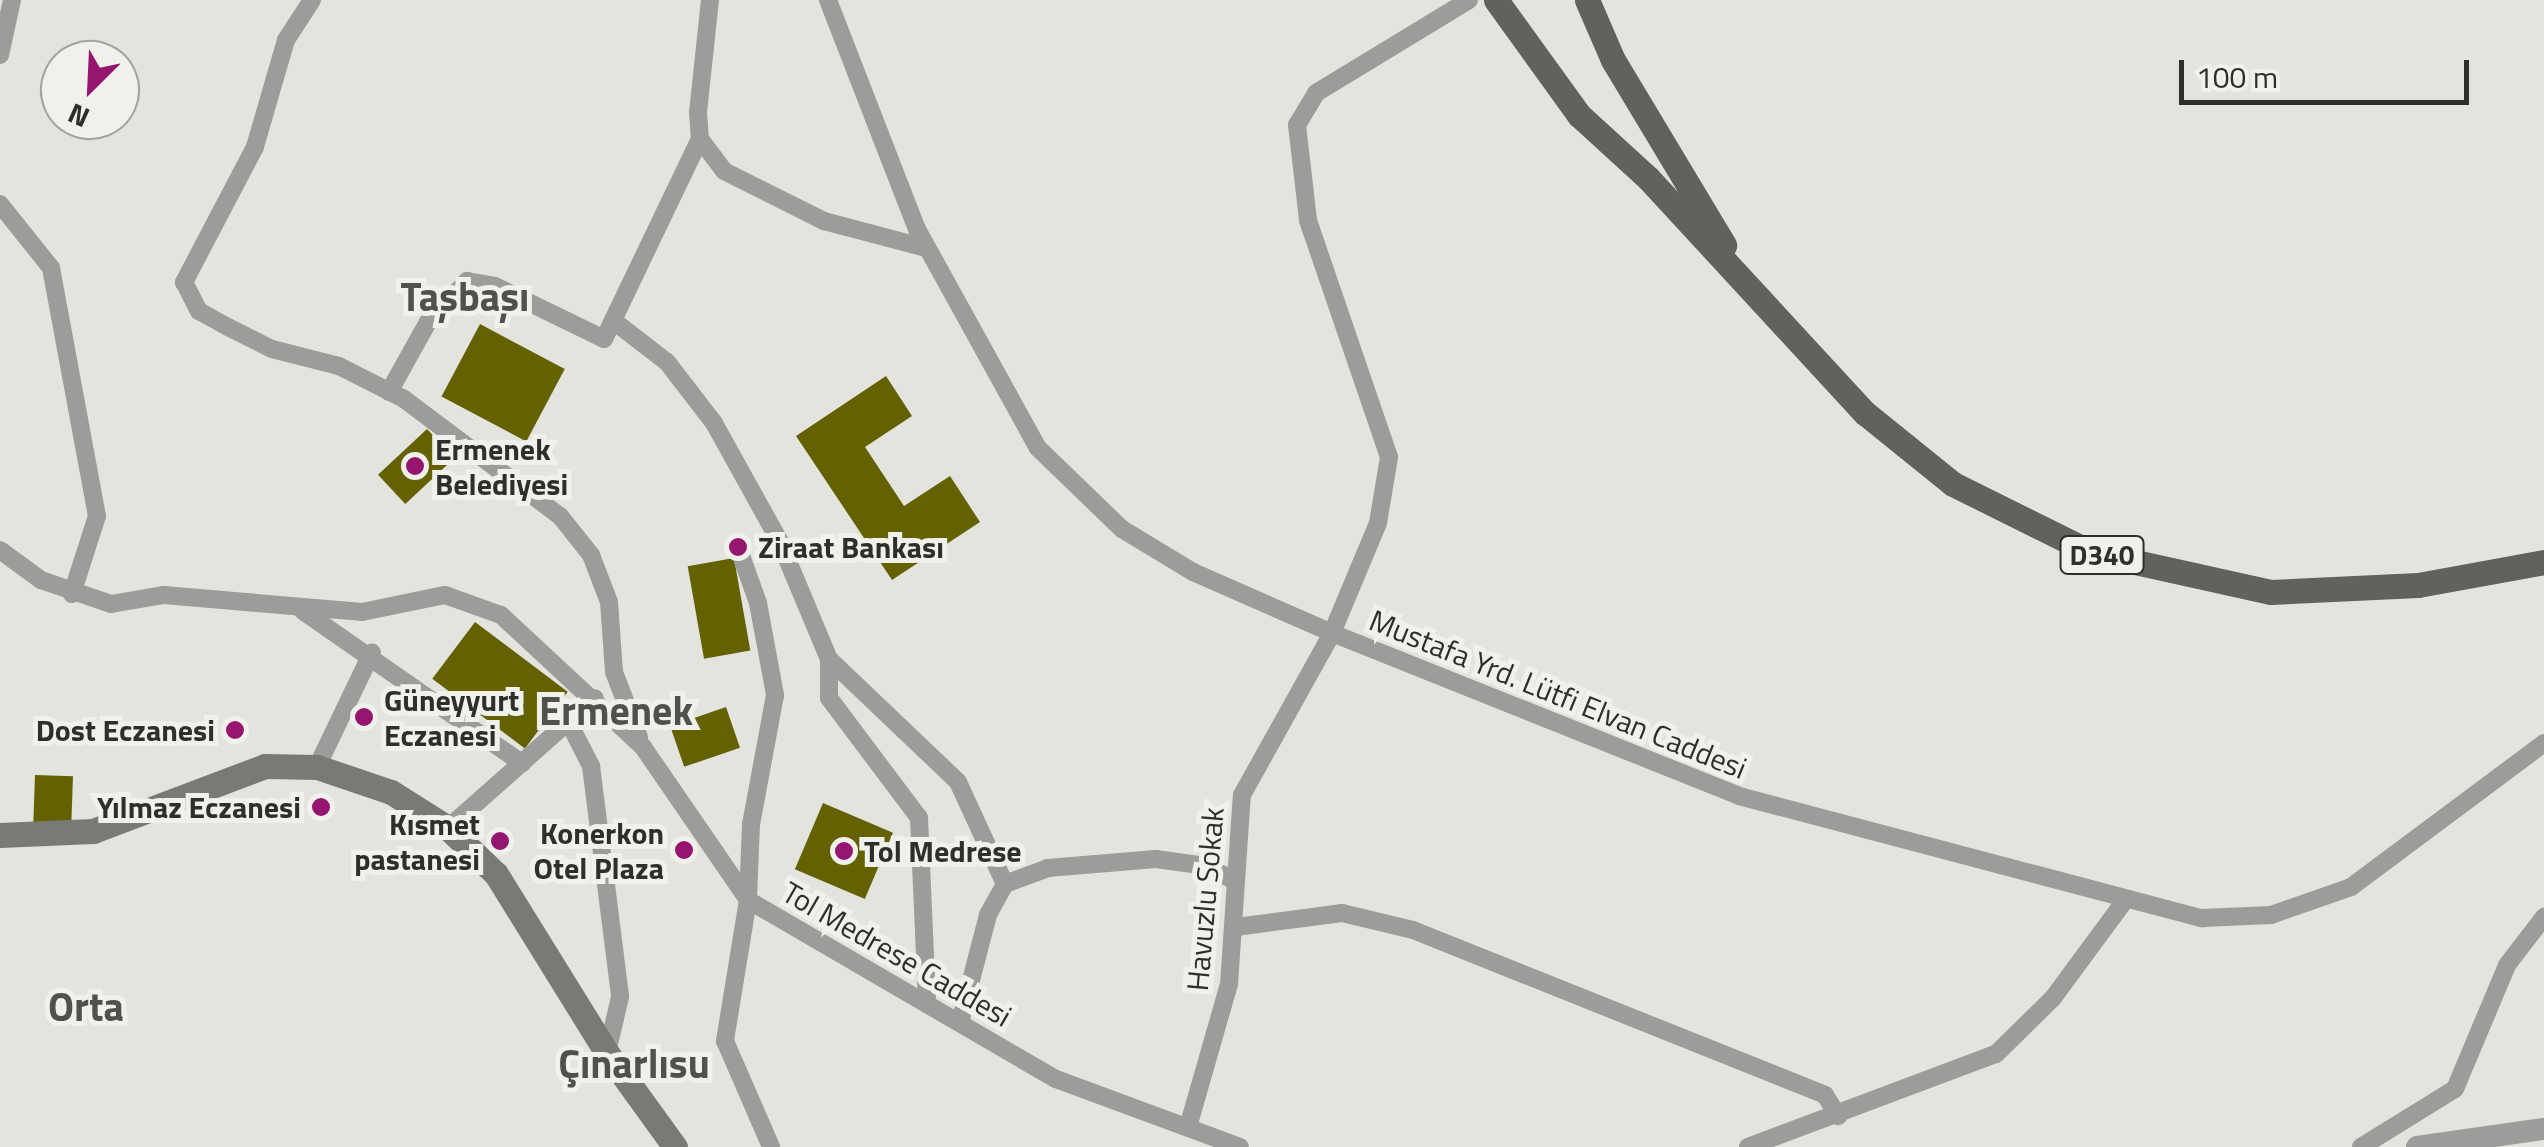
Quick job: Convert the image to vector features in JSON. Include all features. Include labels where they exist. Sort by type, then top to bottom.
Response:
[{"type":"main road","name":"D340","points":[[1586,0],[1613,60],[1749,288]]},
{"type":"main road","name":"D340","points":[[1502,2],[1579,115],[1865,413],[1954,484],[2090,552],[2271,592],[2418,585],[2544,562]]},
{"type":"main road","points":[[0,835],[94,831],[265,766],[316,767],[391,792],[448,828],[496,874],[539,933],[607,1054],[675,1147]]},
{"type":"street","points":[[0,55],[12,0]]},
{"type":"street","points":[[312,0],[286,40],[254,146],[184,282],[200,310],[228,327],[389,392],[560,516],[591,555],[610,602],[614,672],[642,747]]},
{"type":"street","points":[[389,392],[428,322],[467,281],[543,306],[604,339],[616,322],[700,140],[710,0]]},
{"type":"street","name":"Mustafa Yrd. Lütfi Elvan Caddesi","points":[[828,0],[926,248],[987,365],[1038,448],[1078,492],[1193,572],[1332,634],[1739,796],[2123,903],[2202,918],[2271,915],[2352,888],[2544,742]]},
{"type":"street","name":"Havuzlu Sokak","points":[[1188,1127],[1215,1042],[1236,928],[1235,881],[1242,795],[1332,634],[1378,523],[1389,458],[1308,220],[1297,125],[1316,93],[1469,0]]},
{"type":"street","points":[[700,140],[724,172],[778,200],[926,248]]},
{"type":"street","points":[[0,203],[51,268],[97,516],[72,594]]},
{"type":"street","points":[[616,322],[666,362],[714,423],[780,542],[829,659],[958,782],[1006,884]]},
{"type":"street","name":"Tol Medrese Caddesi","points":[[738,547],[758,603],[775,695],[751,824],[748,900],[927,999],[1056,1079],[1240,1147]]},
{"type":"street","points":[[0,550],[72,594],[111,604],[164,595],[303,612],[362,612],[445,595],[501,615],[595,698],[642,747],[748,900],[726,1041],[771,1147]]},
{"type":"street","points":[[303,612],[315,627],[372,652],[522,763]]},
{"type":"street","points":[[316,767],[372,652]]},
{"type":"street","points":[[829,659],[828,698],[919,818],[927,999]]},
{"type":"street","points":[[448,828],[595,698]]},
{"type":"street","points":[[568,721],[591,766],[620,997],[607,1054]]},
{"type":"street","points":[[960,1019],[988,915],[1006,884],[1048,868],[1156,859],[1206,866],[1235,881]]},
{"type":"street","points":[[1748,1147],[1996,1054],[2053,998],[2123,903]]},
{"type":"street","points":[[1236,928],[1342,913],[1414,930],[1825,1095],[1838,1116]]},
{"type":"street","points":[[2361,1147],[2456,1089],[2507,965],[2544,916]]},
{"type":"street","points":[[2417,1147],[2544,1129]]},
{"type":"building","points":[[480,324],[565,369],[526,441],[442,396]]},
{"type":"building","points":[[886,376],[912,416],[865,447],[904,506],[950,476],[980,522],[892,580],[796,436]]},
{"type":"building","name":"Ermenek Belediyesi","points":[[427,429],[454,458],[405,504],[378,475]]},
{"type":"building","points":[[734,558],[750,651],[704,659],[688,566]]},
{"type":"building","points":[[475,622],[568,692],[525,749],[432,679]]},
{"type":"building","points":[[726,707],[740,748],[684,767],[670,726]]},
{"type":"building","points":[[35,775],[73,776],[71,829],[33,828]]},
{"type":"building","name":"Tol Medrese","points":[[823,803],[893,833],[865,899],[795,869]]},
{"type":"place","name":"Ermenek Belediyesi","points":[[415,466]]},
{"type":"place","name":"Ziraat Bankası","points":[[738,547]]},
{"type":"place","name":"Güneyyurt Eczanesi","points":[[364,717]]},
{"type":"place","name":"Dost Eczanesi","points":[[235,730]]},
{"type":"place","name":"Yılmaz Eczanesi","points":[[321,807]]},
{"type":"place","name":"Kısmet pastanesi","points":[[500,841]]},
{"type":"place","name":"Konerkon Otel Plaza","points":[[684,850]]},
{"type":"place","name":"Tol Medrese","points":[[844,851]]},
{"type":"district","name":"Taşbaşı","points":[[465,297]]},
{"type":"district","name":"Ermenek","points":[[616,711]]},
{"type":"district","name":"Orta","points":[[86,1007]]},
{"type":"district","name":"Çınarlısu","points":[[634,1064]]}]
